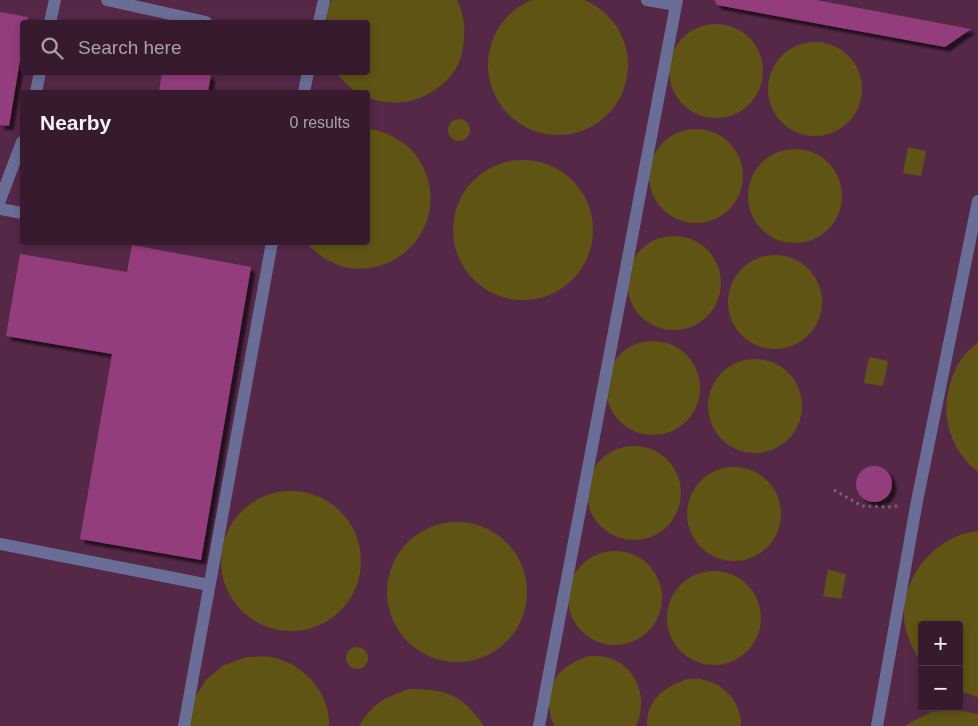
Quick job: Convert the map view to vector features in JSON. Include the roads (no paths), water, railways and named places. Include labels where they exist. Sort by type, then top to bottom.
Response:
[{"type":"lane","points":[[50,20],[55,0]]},
{"type":"lane","points":[[108,0],[197,20]]},
{"type":"lane","points":[[319,20],[324,0]]},
{"type":"lane","points":[[539,726],[677,3],[647,0]]},
{"type":"lane","points":[[36,90],[39,75]]},
{"type":"lane","points":[[304,90],[307,75]]},
{"type":"lane","points":[[0,200],[4,174],[20,146]]},
{"type":"lane","points":[[878,726],[917,501],[978,201]]},
{"type":"lane","points":[[0,208],[20,213]]},
{"type":"lane","points":[[184,726],[271,245]]},
{"type":"lane","points":[[0,544],[209,585]]}]
